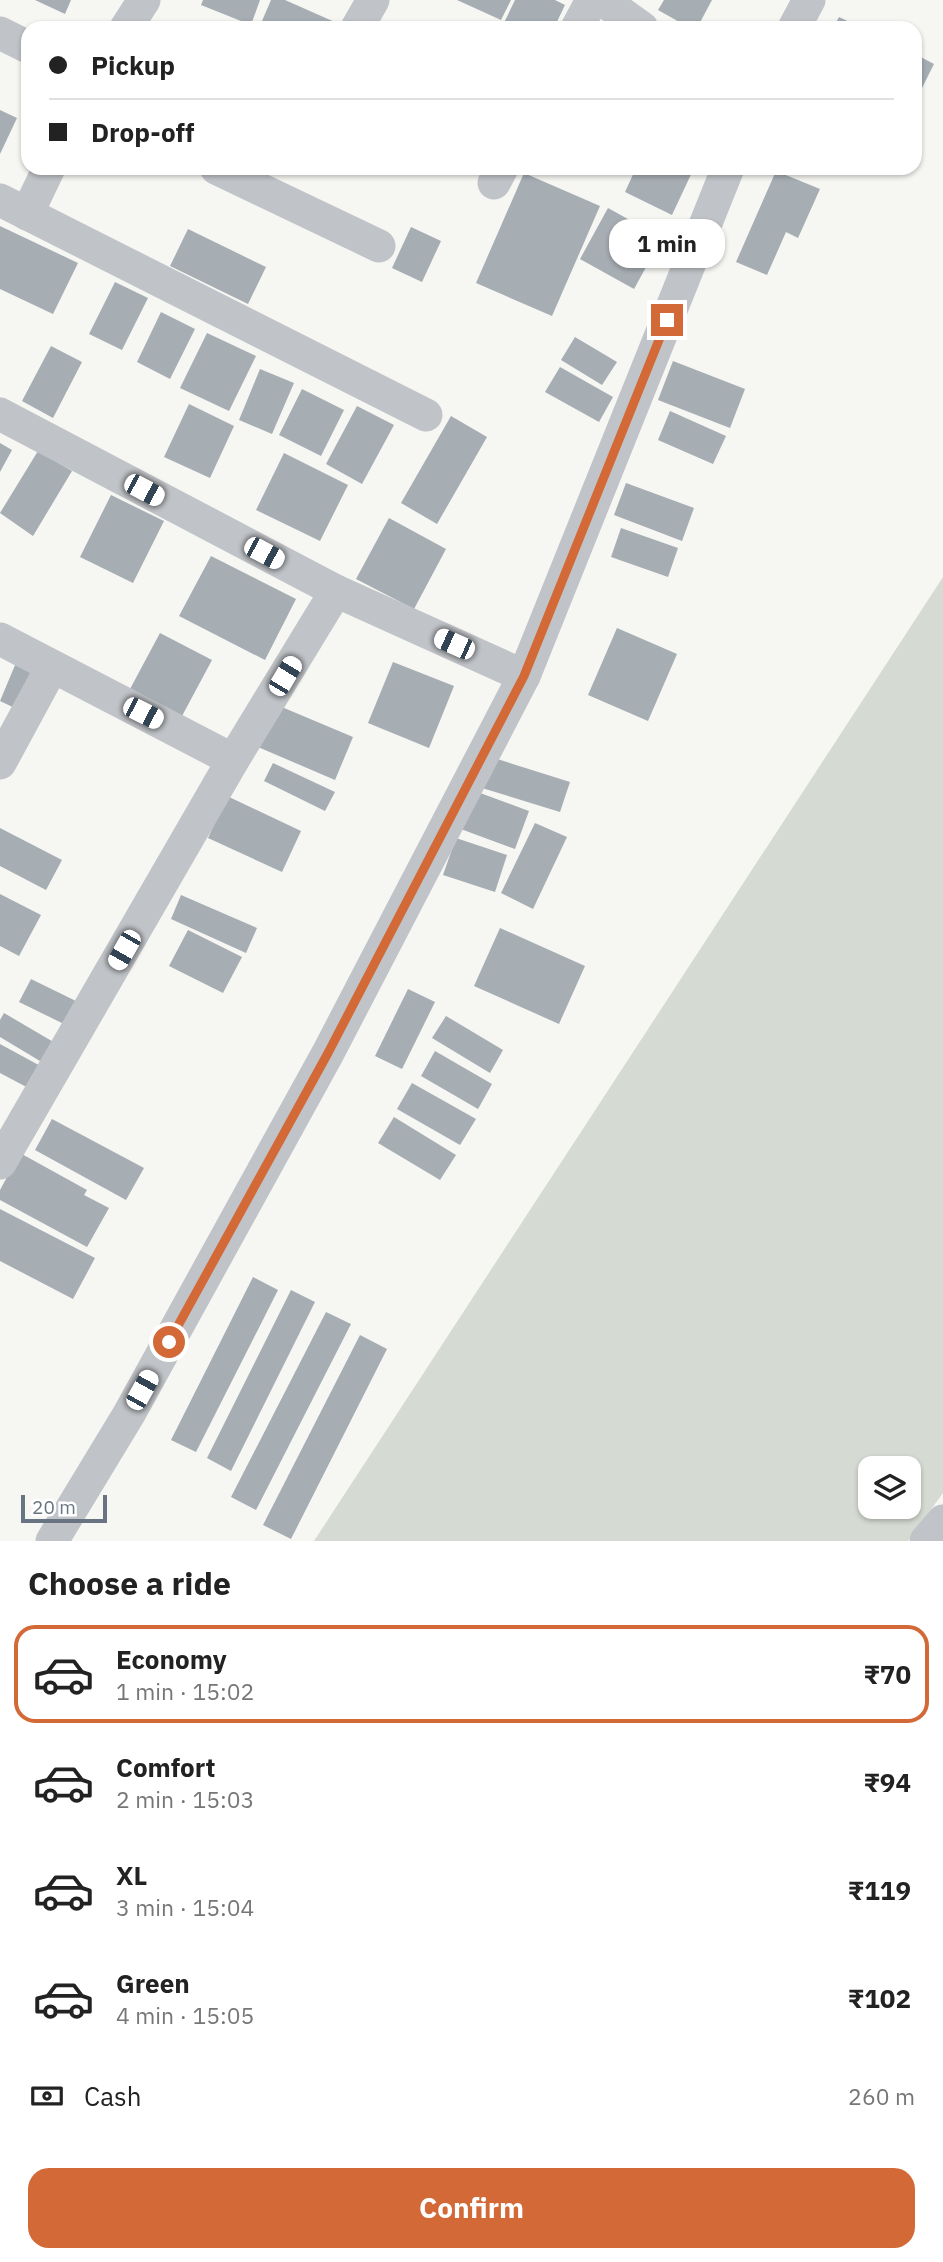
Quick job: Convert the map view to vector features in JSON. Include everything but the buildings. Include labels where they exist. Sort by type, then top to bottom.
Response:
[{"type":"street","points":[[130,21],[144,0]]},
{"type":"street","points":[[361,21],[373,0]]},
{"type":"street","points":[[581,21],[592,0]]},
{"type":"street","points":[[603,0],[632,21]]},
{"type":"street","points":[[798,21],[810,0]]},
{"type":"street","points":[[0,33],[21,44]]},
{"type":"street","points":[[44,175],[14,207],[426,415]]},
{"type":"street","points":[[250,175],[279,181],[379,246]]},
{"type":"street","points":[[52,1541],[136,1402],[328,1053],[524,676],[725,175]]},
{"type":"street","points":[[0,414],[337,591],[524,676]]},
{"type":"street","points":[[0,1163],[233,760],[337,591]]},
{"type":"street","points":[[0,639],[233,760]]},
{"type":"street","points":[[0,763],[52,667]]},
{"type":"street","points":[[926,1541],[943,1521]]},
{"type":"shaded area","points":[[943,577],[943,1493],[908,1541],[314,1541]]},
{"type":"route","points":[[169,1342],[328,1053],[524,676],[667,320]]}]
